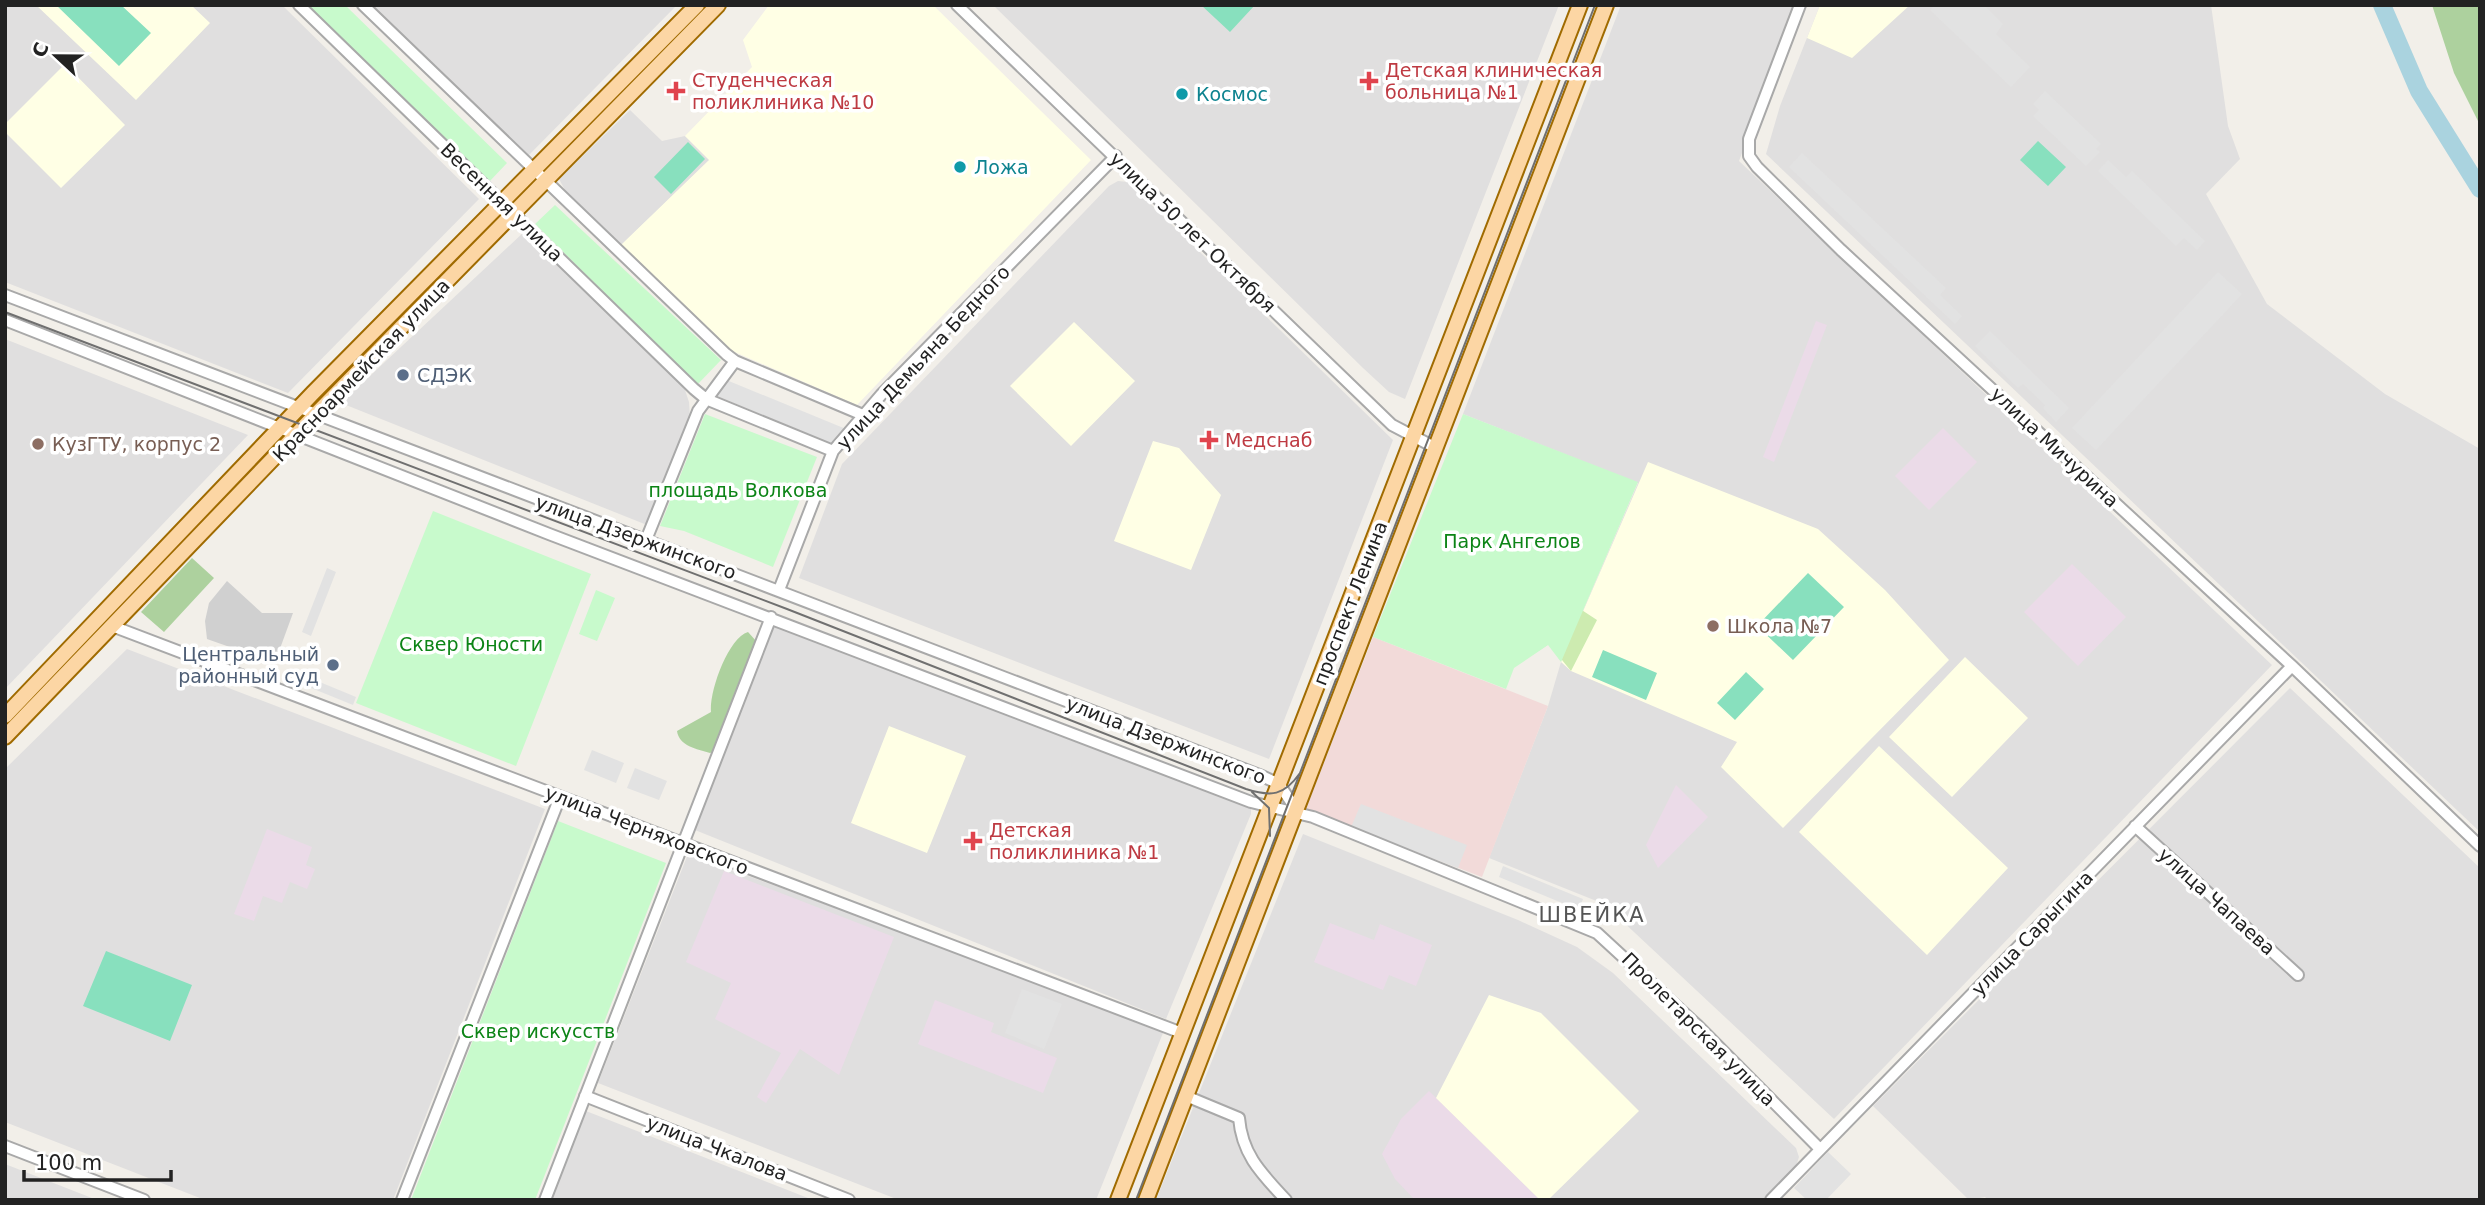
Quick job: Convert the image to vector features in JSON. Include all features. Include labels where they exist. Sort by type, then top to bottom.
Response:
[{"type":"main road","name":"Красноармейская улица","points":[[5,716],[300,408],[697,5]]},
{"type":"main road","name":"Красноармейская улица","points":[[5,737],[316,414],[718,5]]},
{"type":"main road","name":"проспект Ленина","points":[[1118,1200],[1580,5]]},
{"type":"main road","name":"проспект Ленина","points":[[1146,1200],[1606,5]]},
{"type":"street","name":"Весенняя улица","points":[[299,5],[706,398],[833,451]]},
{"type":"street","points":[[363,5],[532,171],[736,360],[863,415]]},
{"type":"street","name":"улица 50 лет Октября","points":[[957,5],[1392,425],[1436,448]]},
{"type":"street","name":"улица Мичурина","points":[[1800,5],[1749,139],[1749,156],[1757,167],[1840,250],[2292,666],[2480,846]]},
{"type":"street","name":"улица Демьяна Бедного","points":[[779,590],[833,451],[863,415],[1116,156]]},
{"type":"street","name":"улица Дзержинского","points":[[5,295],[1279,784],[1297,811]]},
{"type":"street","name":"улица Дзержинского","points":[[5,320],[1269,808],[1297,811]]},
{"type":"street","points":[[646,540],[706,398],[736,360]]},
{"type":"street","points":[[545,1200],[771,617]]},
{"type":"street","name":"улица Черняховского","points":[[112,626],[1182,1034]]},
{"type":"street","name":"улица Сарыгина","points":[[1771,1200],[2292,666]]},
{"type":"street","points":[[402,1200],[560,797]]},
{"type":"street","name":"Пролетарская улица","points":[[1297,811],[1597,933],[1679,1007],[1820,1149]]},
{"type":"street","name":"улица Чапаева","points":[[2135,826],[2298,975]]},
{"type":"street","name":"улица Чкалова","points":[[585,1096],[849,1200]]},
{"type":"street","points":[[1186,1096],[1239,1118],[1243,1146],[1251,1162],[1286,1200]]},
{"type":"street","points":[[5,1146],[144,1200]]},
{"type":"shaded area","points":[[5,5],[282,5],[479,199],[288,393],[5,282]]},
{"type":"shaded area","points":[[36,5],[191,5],[210,23],[136,100]]},
{"type":"shaded area","points":[[370,5],[677,5],[527,157]]},
{"type":"shaded area","points":[[769,5],[933,5],[1091,160],[857,405],[730,350],[621,245],[709,160],[685,136],[752,67],[743,40]]},
{"type":"shaded area","points":[[993,5],[1559,5],[1405,399],[1389,392],[1363,368]]},
{"type":"shaded area","points":[[1621,5],[1797,5],[1739,161],[2272,665],[1834,1119],[1604,904],[1489,858],[1548,706],[1561,662],[1638,483],[1463,414]]},
{"type":"shaded area","points":[[1820,5],[2211,5],[2228,126],[2240,159],[2206,194],[2267,304],[2385,394],[2480,449],[2480,832],[1766,154],[1780,106]]},
{"type":"shaded area","points":[[1820,5],[1910,5],[1852,58],[1807,38]]},
{"type":"shaded area","points":[[1935,5],[1984,5],[2003,24],[1996,34],[2030,67],[2011,87],[1930,10]]},
{"type":"shaded area","points":[[65,64],[125,125],[61,188],[5,132],[5,124]]},
{"type":"shaded area","points":[[2045,91],[2101,144],[2096,149],[2100,152],[2086,166],[2033,116],[2039,110],[2033,104]]},
{"type":"shaded area","points":[[630,110],[662,141],[685,136],[710,160],[621,245],[566,192],[559,179]]},
{"type":"shaded area","points":[[1802,153],[1946,288],[1940,295],[1962,316],[1955,324],[1789,167]]},
{"type":"shaded area","points":[[2108,160],[2126,177],[2132,171],[2205,241],[2197,250],[2184,238],[2176,246],[2098,171]]},
{"type":"shaded area","points":[[1118,181],[1128,182],[1393,440],[1269,759],[799,578],[842,464],[1109,186]]},
{"type":"shaded area","points":[[525,231],[683,384],[689,402],[690,418],[647,525],[341,403]]},
{"type":"shaded area","points":[[2218,272],[2242,294],[2096,450],[2072,428]]},
{"type":"shaded area","points":[[1816,321],[1827,325],[1774,462],[1763,457]]},
{"type":"shaded area","points":[[1074,322],[1135,381],[1071,446],[1010,386]]},
{"type":"shaded area","points":[[1990,331],[2069,408],[2056,422],[2043,408],[2045,405],[2023,384],[2018,388],[1975,346]]},
{"type":"shaded area","points":[[5,339],[248,435],[5,689]]},
{"type":"shaded area","points":[[724,379],[846,429],[833,444],[717,396]]},
{"type":"shaded area","points":[[1943,428],[1977,462],[1929,510],[1895,476]]},
{"type":"shaded area","points":[[1153,441],[1179,448],[1221,495],[1191,570],[1114,541]]},
{"type":"shaded area","name":"Школа №7","points":[[1648,462],[1818,529],[1885,590],[1949,660],[1783,828],[1721,767],[1737,742],[1571,671],[1561,662]]},
{"type":"shaded area","points":[[2072,564],[2126,617],[2078,666],[2024,612]]},
{"type":"shaded area","points":[[327,568],[336,572],[311,636],[302,632]]},
{"type":"shaded area","points":[[227,581],[262,613],[293,613],[278,654],[267,660],[207,639],[205,621],[209,603]]},
{"type":"shaded area","points":[[771,617],[1251,802],[1251,814],[1166,1019],[690,828]]},
{"type":"shaded area","points":[[1373,637],[1548,706],[1482,877],[1306,809]]},
{"type":"shaded area","points":[[127,649],[545,809],[393,1200],[205,1200],[5,1122],[5,769]]},
{"type":"shaded area","points":[[1965,657],[2028,718],[1952,797],[1889,737]]},
{"type":"shaded area","points":[[298,673],[356,697],[353,705],[294,681]]},
{"type":"shaded area","points":[[2290,688],[2480,868],[2480,1200],[1988,1200],[1985,1197],[1969,1200],[1873,1106]]},
{"type":"shaded area","points":[[889,726],[966,756],[927,853],[851,823]]},
{"type":"shaded area","points":[[1879,746],[2008,868],[1927,955],[1799,832]]},
{"type":"shaded area","points":[[592,750],[624,763],[616,783],[584,770]]},
{"type":"shaded area","points":[[635,768],[667,781],[659,800],[627,788]]},
{"type":"shaded area","points":[[1676,785],[1708,817],[1658,868],[1646,845]]},
{"type":"shaded area","points":[[1361,804],[1467,845],[1458,868],[1351,827]]},
{"type":"shaded area","points":[[267,829],[312,847],[306,865],[315,869],[307,889],[290,882],[282,903],[263,896],[254,921],[234,914]]},
{"type":"shaded area","points":[[1303,834],[1518,920],[1577,947],[1613,973],[1796,1148],[1799,1157],[1796,1166],[1762,1200],[1156,1200]]},
{"type":"shaded area","points":[[688,854],[1165,1028],[1096,1200],[899,1200],[598,1083]]},
{"type":"shaded area","points":[[1503,866],[1583,899],[1579,910],[1499,877]]},
{"type":"shaded area","points":[[724,871],[894,937],[839,1075],[800,1049],[766,1103],[757,1097],[781,1053],[715,1019],[731,983],[686,962]]},
{"type":"shaded area","points":[[1330,923],[1374,940],[1380,924],[1432,945],[1416,986],[1389,975],[1383,990],[1314,962]]},
{"type":"shaded area","points":[[1022,989],[1062,1004],[1044,1049],[1005,1033]]},
{"type":"shaded area","points":[[1489,995],[1541,1013],[1639,1111],[1548,1200],[1540,1200],[1436,1098]]},
{"type":"shaded area","points":[[935,1000],[994,1023],[991,1032],[1057,1058],[1043,1093],[918,1044]]},
{"type":"shaded area","points":[[1429,1091],[1540,1200],[1415,1200],[1395,1179],[1382,1154],[1401,1119]]},
{"type":"shaded area","points":[[586,1111],[813,1200],[551,1200]]},
{"type":"shaded area","points":[[1828,1152],[1851,1174],[1826,1200],[1807,1200],[1794,1188]]},
{"type":"shaded area","points":[[5,1164],[97,1200],[5,1200]]},
{"type":"green space","points":[[56,5],[121,5],[151,33],[119,66]]},
{"type":"green space","points":[[307,5],[345,5],[507,163],[489,182]]},
{"type":"green space","points":[[1201,5],[1255,5],[1230,32]]},
{"type":"green space","points":[[2432,5],[2480,5],[2480,125],[2454,73]]},
{"type":"green space","points":[[2038,141],[2066,167],[2048,186],[2020,160]]},
{"type":"green space","points":[[688,142],[705,159],[671,194],[654,177]]},
{"type":"green space","points":[[555,205],[721,360],[697,385],[535,224]]},
{"type":"green space","name":"площадь Волкова","points":[[705,414],[817,457],[773,567],[684,531],[660,526]]},
{"type":"green space","name":"Парк Ангелов","points":[[1463,414],[1638,482],[1561,662],[1548,645],[1514,668],[1506,689],[1373,637]]},
{"type":"green space","name":"Сквер Юности","points":[[433,511],[591,574],[516,766],[356,703]]},
{"type":"green space","points":[[192,558],[214,578],[164,632],[141,612]]},
{"type":"green space","points":[[1808,573],[1844,607],[1793,660],[1757,626]]},
{"type":"green space","points":[[596,590],[615,598],[597,641],[579,634]]},
{"type":"green space","points":[[1568,601],[1597,620],[1571,671],[1549,644],[1529,657]]},
{"type":"green space","points":[[748,632],[757,642],[713,752],[689,746],[681,740],[677,731],[711,712],[713,692],[721,667],[734,644]]},
{"type":"green space","points":[[1603,650],[1657,673],[1646,700],[1592,677]]},
{"type":"green space","points":[[1746,672],[1764,689],[1735,720],[1717,703]]},
{"type":"green space","name":"Сквер искусств","points":[[558,821],[666,863],[535,1200],[411,1200]]},
{"type":"green space","points":[[106,951],[192,985],[170,1041],[83,1006]]},
{"type":"waterway","points":[[2382,5],[2419,91],[2480,189]]},
{"type":"tram line","points":[[1136,1200],[1595,5]]},
{"type":"tram line","points":[[5,312],[787,609],[1246,789],[1276,793],[1288,786],[1300,773]]},
{"type":"tram line","points":[[1252,792],[1269,808],[1270,836]]},
{"type":"place","name":"Детская клиническая больница №1","points":[[1369,81]]},
{"type":"place","name":"Студенческая поликлиника №10","points":[[676,91]]},
{"type":"place","name":"Космос","points":[[1182,94]]},
{"type":"place","name":"Ложа","points":[[960,167]]},
{"type":"place","name":"СДЭК","points":[[403,375]]},
{"type":"place","name":"Медснаб","points":[[1209,440]]},
{"type":"place","name":"КузГТУ, корпус 2","points":[[38,444]]},
{"type":"place","name":"Школа №7","points":[[1713,626]]},
{"type":"place","name":"Центральный районный суд","points":[[333,665]]},
{"type":"place","name":"Детская поликлиника №1","points":[[973,841]]},
{"type":"district","name":"ШВЕЙКА","points":[[1592,915]]}]
